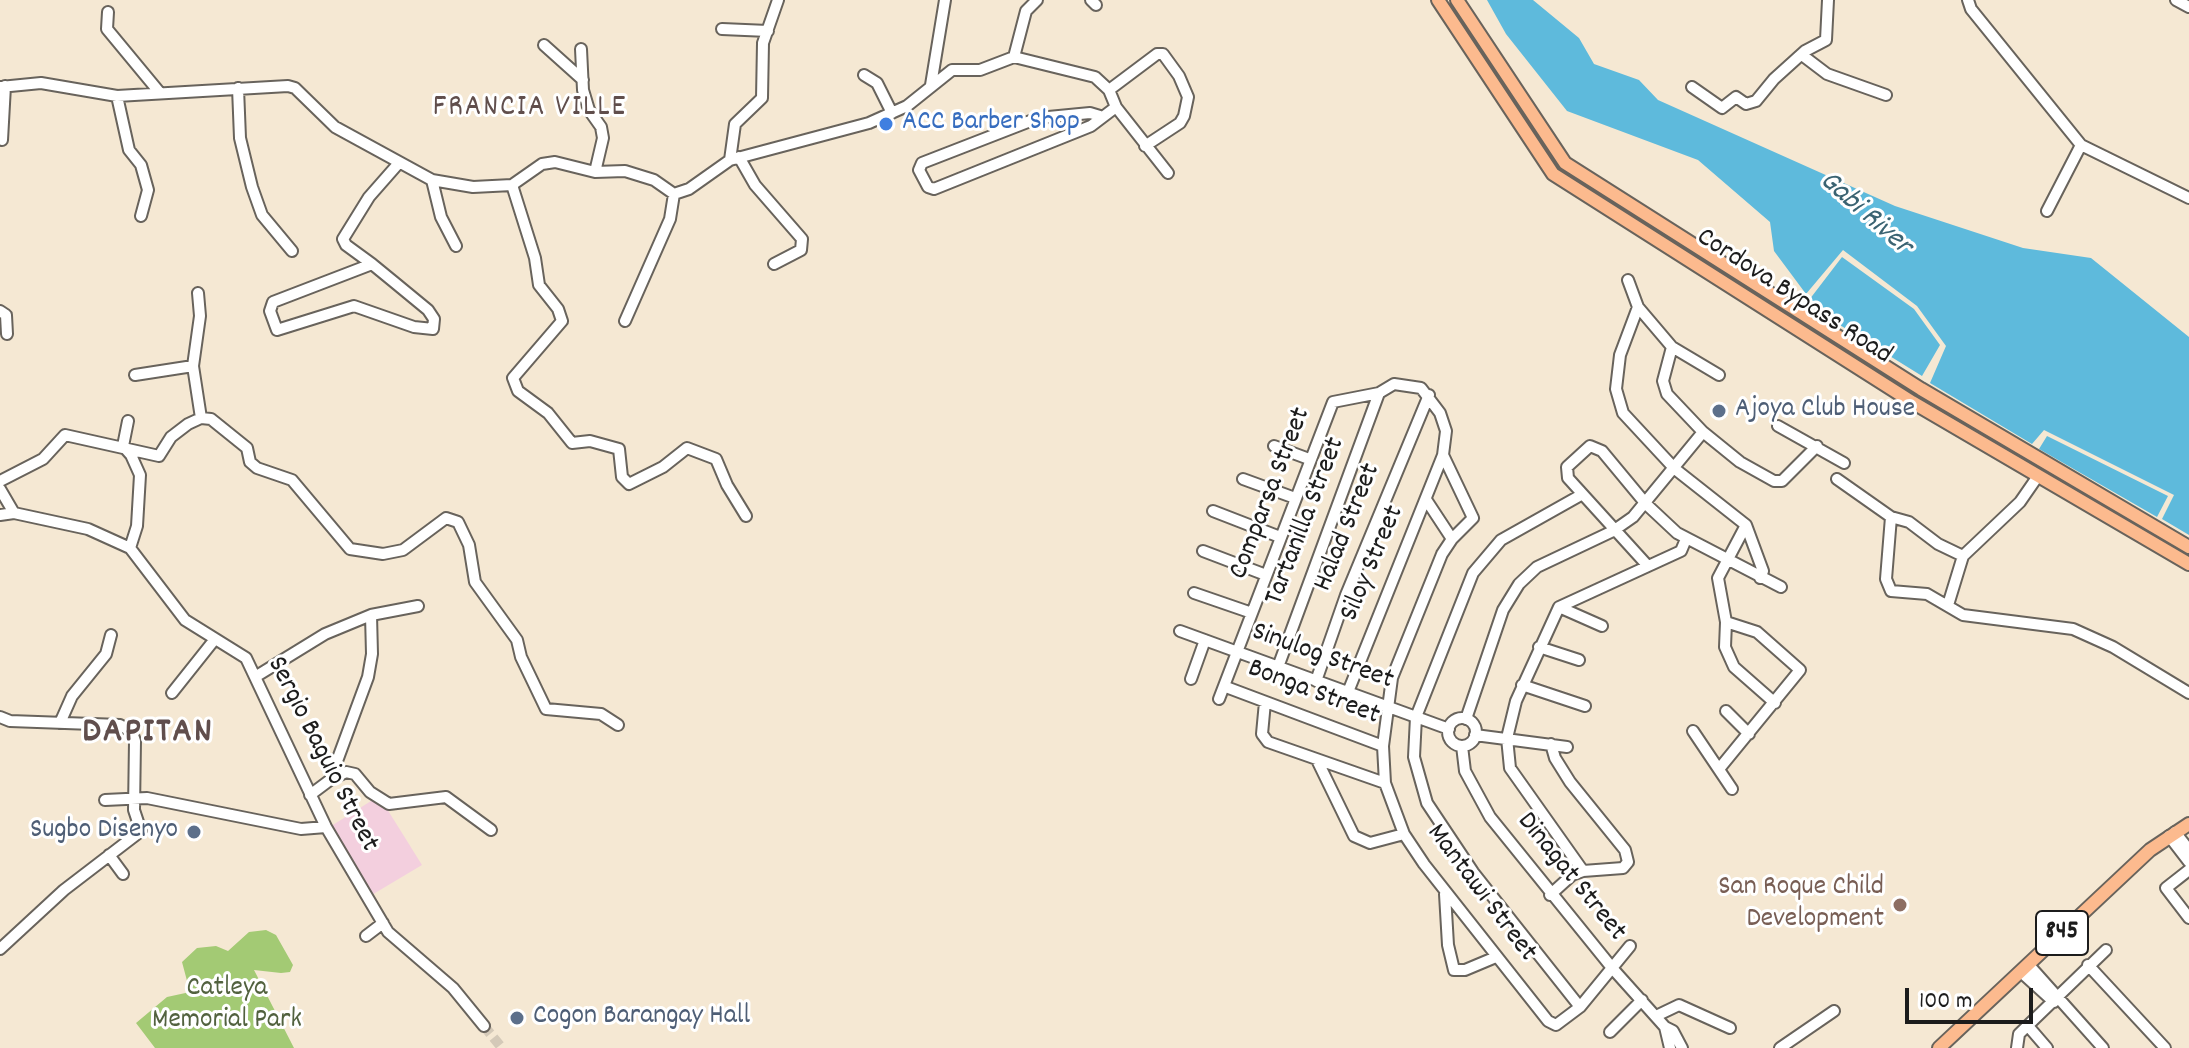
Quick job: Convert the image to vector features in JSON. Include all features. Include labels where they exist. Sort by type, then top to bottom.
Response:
[{"type":"main road","name":"Cordova Bypass Road","points":[[1438,0],[1553,174],[1843,358],[2189,564]]},
{"type":"main road","name":"Cordova Bypass Road","points":[[1457,0],[1565,163],[1851,345],[2189,547]]},
{"type":"main road","points":[[1843,358],[1851,345]]},
{"type":"main road","name":"845","points":[[1939,1048],[2172,834],[2189,824]]},
{"type":"street","points":[[774,264],[801,250],[802,239],[735,158],[735,124],[762,98],[763,43],[778,0]]},
{"type":"street","points":[[931,85],[945,0]]},
{"type":"street","points":[[1014,57],[1026,11],[1037,0]]},
{"type":"street","points":[[1692,87],[1718,107],[1736,97],[1749,104],[1802,55],[1826,40],[1828,0]]},
{"type":"street","points":[[1968,0],[1971,9],[2081,145],[2189,198]]},
{"type":"street","points":[[2176,0],[2189,7]]},
{"type":"street","points":[[108,12],[107,29],[160,93]]},
{"type":"street","points":[[722,29],[768,31]]},
{"type":"street","points":[[544,45],[583,80]]},
{"type":"street","points":[[581,49],[585,102],[601,127],[603,138],[595,172]]},
{"type":"street","points":[[1109,90],[1157,54],[1163,54],[1179,76],[1188,97],[1184,116],[1180,123],[1145,146]]},
{"type":"street","points":[[1802,55],[1827,74],[1886,95]]},
{"type":"street","points":[[674,194],[689,189],[735,158],[869,123],[919,98],[931,85],[956,69],[980,70],[1014,57],[1095,77],[1109,90],[1116,107],[1168,173]]},
{"type":"street","points":[[864,75],[877,83],[892,113]]},
{"type":"street","points":[[2,140],[2,87],[41,83],[117,96],[238,88],[295,88],[335,127],[432,180],[473,187],[512,185],[549,162],[595,172],[625,171],[654,180],[674,194]]},
{"type":"street","points":[[238,88],[240,138],[252,187],[262,215],[292,251]]},
{"type":"street","points":[[117,96],[129,150],[141,165],[148,190],[141,216]]},
{"type":"street","points":[[1100,116],[1090,113],[1038,118],[922,163],[919,170],[928,187],[934,189],[1091,126],[1100,116],[1116,107]]},
{"type":"street","points":[[2047,211],[2081,145]]},
{"type":"street","points":[[372,264],[273,302],[270,311],[277,330],[354,306],[414,327],[433,329],[434,319],[428,310],[372,264],[346,245],[344,234],[369,197],[398,164]]},
{"type":"street","points":[[432,180],[441,217],[456,246]]},
{"type":"street","points":[[512,185],[535,258],[539,285],[558,309],[562,321],[513,378],[518,391],[548,413],[572,443],[590,441],[619,449],[622,477],[629,484],[663,467],[687,448],[716,459],[746,516]]},
{"type":"street","points":[[625,321],[670,219],[674,194]]},
{"type":"street","points":[[1628,280],[1638,307],[1672,347],[1719,375]]},
{"type":"street","points":[[198,293],[200,316],[193,366],[201,418]]},
{"type":"street","points":[[1638,307],[1620,355],[1616,389],[1623,413],[1675,469],[1746,525],[1763,571],[1760,578]]},
{"type":"street","points":[[0,311],[6,315],[7,334]]},
{"type":"street","points":[[1672,347],[1663,387],[1703,432],[1740,462],[1774,481],[1789,478],[1817,446]]},
{"type":"street","points":[[135,375],[193,366]]},
{"type":"street","name":"Comparsa Street","points":[[1219,699],[1333,402],[1379,393],[1394,384],[1410,384],[1429,395]]},
{"type":"street","name":"Tartanilla Street","points":[[1278,667],[1379,393]]},
{"type":"street","points":[[1429,395],[1446,431],[1443,455]]},
{"type":"street","name":"Halad Street","points":[[1316,681],[1346,595],[1429,395]]},
{"type":"street","points":[[0,481],[43,459],[65,435],[159,456],[171,437],[201,418],[211,419],[247,448],[250,462],[257,468],[292,480],[334,525],[343,544],[350,549],[383,554],[403,550],[446,518],[458,522],[469,545],[475,582],[517,640],[521,657],[546,709],[601,714],[618,725]]},
{"type":"street","points":[[123,446],[128,421]]},
{"type":"street","points":[[1778,426],[1844,463]]},
{"type":"street","points":[[1466,719],[1503,610],[1519,584],[1537,567],[1613,531],[1646,504],[1703,432]]},
{"type":"street","points":[[123,446],[140,475],[137,526],[130,548]]},
{"type":"street","points":[[1274,446],[1309,459]]},
{"type":"street","points":[[1647,565],[1568,478],[1567,467],[1590,446],[1602,451],[1646,504],[1686,539],[1781,587]]},
{"type":"street","name":"Siloy Street","points":[[1348,692],[1443,455]]},
{"type":"street","name":"Mantawi Street","points":[[1443,455],[1473,514],[1469,525],[1452,539],[1431,577],[1402,649],[1386,707],[1383,746],[1385,783],[1404,834],[1445,893],[1548,1021],[1556,1025],[1580,1007],[1630,946]]},
{"type":"street","points":[[1948,605],[1963,556],[2020,502],[2038,476]]},
{"type":"street","points":[[1243,479],[1295,498]]},
{"type":"street","points":[[1837,479],[1891,517],[1909,522],[1938,544],[1963,556]]},
{"type":"street","points":[[0,489],[14,513]]},
{"type":"street","points":[[1580,1007],[1473,872],[1427,803],[1414,757],[1416,717],[1473,573],[1501,540],[1581,495]]},
{"type":"street","points":[[1427,501],[1452,539]]},
{"type":"street","points":[[1213,511],[1280,537]]},
{"type":"street","name":"Sergio Baguio Street","points":[[0,515],[14,513],[88,529],[130,548],[185,620],[246,658],[326,827],[383,923],[453,988],[484,1026]]},
{"type":"street","points":[[1891,517],[1888,588],[1896,593],[1927,594],[1948,605],[1952,611],[1989,620],[2073,629],[2113,647],[2189,693]]},
{"type":"street","points":[[1746,525],[1718,578],[1726,622],[1725,647],[1734,667],[1775,703]]},
{"type":"street","points":[[1583,871],[1510,768],[1507,738],[1522,685],[1559,607],[1681,551],[1686,539]]},
{"type":"street","points":[[1203,551],[1266,575]]},
{"type":"street","points":[[1194,593],[1252,613]]},
{"type":"street","points":[[255,677],[325,634],[371,615],[418,606]]},
{"type":"street","points":[[1559,607],[1602,626]]},
{"type":"street","points":[[330,780],[368,677],[372,654],[371,615]]},
{"type":"street","points":[[1719,769],[1800,670],[1757,632],[1726,622]]},
{"type":"street","name":"Sinulog Street","points":[[1180,631],[1449,729]]},
{"type":"street","points":[[60,723],[72,696],[106,654],[111,635]]},
{"type":"street","points":[[172,693],[215,639]]},
{"type":"street","points":[[1191,679],[1205,640]]},
{"type":"street","points":[[1539,647],[1579,660]]},
{"type":"street","points":[[1522,685],[1585,706]]},
{"type":"street","name":"Bonga Street","points":[[1226,687],[1383,746]]},
{"type":"street","points":[[1265,702],[1262,734],[1268,742],[1385,783]]},
{"type":"street","points":[[1726,711],[1749,734]]},
{"type":"street","points":[[0,717],[10,721],[120,725],[132,732],[135,741],[134,810],[141,831],[64,890],[0,949]]},
{"type":"street","points":[[1466,719],[1473,724],[1475,735],[1470,743],[1462,746],[1450,739],[1449,729],[1454,720],[1466,719]]},
{"type":"street","points":[[1693,731],[1732,789]]},
{"type":"street","points":[[1475,735],[1567,747]]},
{"type":"street","points":[[1550,895],[1572,875],[1583,871],[1623,868],[1628,862],[1625,850],[1570,782],[1555,758],[1551,744]]},
{"type":"street","name":"Dinagat Street","points":[[1462,746],[1465,771],[1490,817],[1550,895],[1613,969],[1665,1027],[1673,1031],[1682,1048]]},
{"type":"street","points":[[1318,762],[1354,836],[1370,843],[1404,834]]},
{"type":"street","points":[[310,795],[346,772],[355,774],[370,792],[389,804],[446,797],[491,830]]},
{"type":"street","points":[[105,800],[135,797],[301,829],[326,827]]},
{"type":"street","points":[[2172,834],[2189,850]]},
{"type":"street","points":[[2172,834],[2189,862]]},
{"type":"street","points":[[109,855],[123,874]]},
{"type":"street","points":[[2189,870],[2166,888],[2189,918]]},
{"type":"street","points":[[1445,893],[1448,945],[1454,970],[1465,970],[1496,957]]},
{"type":"street","points":[[366,936],[383,923]]},
{"type":"street","points":[[2017,1048],[2019,1034],[2106,950]]},
{"type":"street","points":[[2088,965],[2165,1048]]},
{"type":"street","points":[[2024,968],[2103,1048]]},
{"type":"street","points":[[1610,1032],[1642,1000]]},
{"type":"street","points":[[1656,1016],[1679,1005],[1730,1028]]},
{"type":"street","points":[[1780,1048],[1834,1011]]},
{"type":"street","points":[[2028,1026],[2047,1048]]},
{"type":"street","name":"Dinagat Street","points":[[1665,1027],[1670,1048]]},
{"type":"shaded area","points":[[379,796],[422,865],[370,896],[328,828]]},
{"type":"green space","name":"Catleya Memorial Park","points":[[266,930],[276,935],[293,965],[290,972],[254,970],[294,1048],[155,1048],[136,1023],[167,997],[190,992],[182,962],[197,948],[216,946],[228,951],[249,932]]},
{"type":"water","name":"Gabi River","points":[[1487,0],[1533,0],[1579,38],[1594,64],[1639,80],[1658,100],[1895,206],[2023,248],[2091,258],[2189,337],[2189,535],[2162,519],[2174,495],[2044,430],[2032,444],[1930,383],[1946,346],[1917,306],[1843,250],[1806,294],[1774,251],[1770,222],[1698,160],[1567,111],[1506,34]]},
{"type":"water","points":[[1842,257],[1914,309],[1940,345],[1922,376],[1806,304]]},
{"type":"water","points":[[2047,436],[2168,496],[2157,517],[2039,449]]},
{"type":"tunnel","points":[[484,1026],[502,1048]]},
{"type":"place","name":"ACC Barber Shop","points":[[886,124]]},
{"type":"place","name":"Ajoya Club House","points":[[1719,411]]},
{"type":"place","name":"Sugbo Disenyo","points":[[194,832]]},
{"type":"place","name":"San Roque Child Development","points":[[1900,905]]},
{"type":"place","name":"Cogon Barangay Hall","points":[[517,1018]]},
{"type":"district","name":"FRANCIA VILLE","points":[[530,110]]},
{"type":"district","name":"DAPITAN","points":[[148,735]]}]
